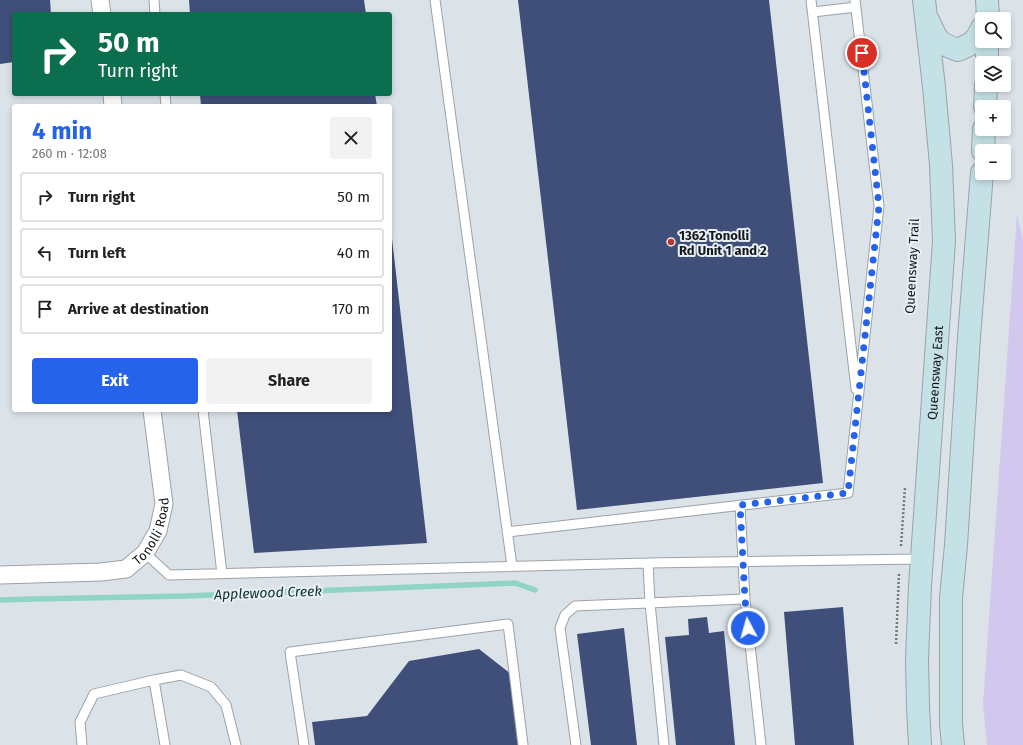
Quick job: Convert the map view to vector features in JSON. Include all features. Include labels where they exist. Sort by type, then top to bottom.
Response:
[{"type":"main road","points":[[924,7],[936,37],[945,45],[958,50],[973,43],[975,40]]},
{"type":"main road","name":"Queensway East","points":[[920,745],[917,659],[922,559],[944,241],[941,164],[934,87],[924,7]]},
{"type":"main road","points":[[953,745],[951,716],[951,598],[981,180]]},
{"type":"street","points":[[100,0],[102,12]]},
{"type":"street","name":"Tonolli Road","points":[[0,575],[101,572],[126,568],[145,553],[158,531],[164,504],[152,412]]},
{"type":"lane","points":[[154,0],[155,12]]},
{"type":"lane","points":[[435,0],[512,566]]},
{"type":"lane","points":[[811,0],[858,406]]},
{"type":"lane","points":[[507,532],[848,493],[879,206],[856,4],[813,12]]},
{"type":"lane","points":[[203,412],[222,574]]},
{"type":"lane","points":[[740,505],[745,599],[761,745]]},
{"type":"lane","points":[[145,553],[169,575],[648,562],[922,559]]},
{"type":"lane","points":[[648,562],[650,603],[664,745]]},
{"type":"lane","points":[[576,745],[560,628],[565,615],[575,606],[745,599]]},
{"type":"lane","points":[[304,745],[290,652],[508,624],[523,745]]},
{"type":"lane","points":[[82,745],[80,722],[94,694],[181,675],[211,687],[226,705],[236,745]]},
{"type":"lane","points":[[154,680],[164,745]]},
{"type":"path","points":[[901,533],[905,486]]},
{"type":"shaded area","points":[[1017,214],[1023,241],[1023,745],[987,745],[983,704]]},
{"type":"building","points":[[0,0],[50,0],[51,12],[12,12],[12,62],[0,64]]},
{"type":"building","points":[[189,0],[364,0],[366,12],[190,12]]},
{"type":"building","name":"1362 Tonolli Rd Unit 1 and 2","points":[[518,0],[769,0],[823,483],[577,510]]},
{"type":"building","points":[[200,96],[375,96],[377,104],[201,104]]},
{"type":"building","points":[[392,239],[427,543],[254,553],[237,412],[392,412]]},
{"type":"building","points":[[843,607],[854,745],[795,745],[784,612]]},
{"type":"building","points":[[707,617],[709,633],[724,631],[735,745],[676,745],[665,637],[689,635],[688,619]]},
{"type":"building","points":[[624,628],[637,745],[591,745],[577,634]]},
{"type":"building","points":[[479,649],[511,674],[519,745],[315,745],[312,722],[367,716],[409,661]]},
{"type":"waterway","name":"Applewood Creek","points":[[0,600],[186,596],[515,583],[535,590]]},
{"type":"place","name":"1362 Tonolli Rd Unit 1 and 2","points":[[671,242]]},
{"type":"route","points":[[748,628],[740,505],[848,493],[879,206],[862,53]]}]
